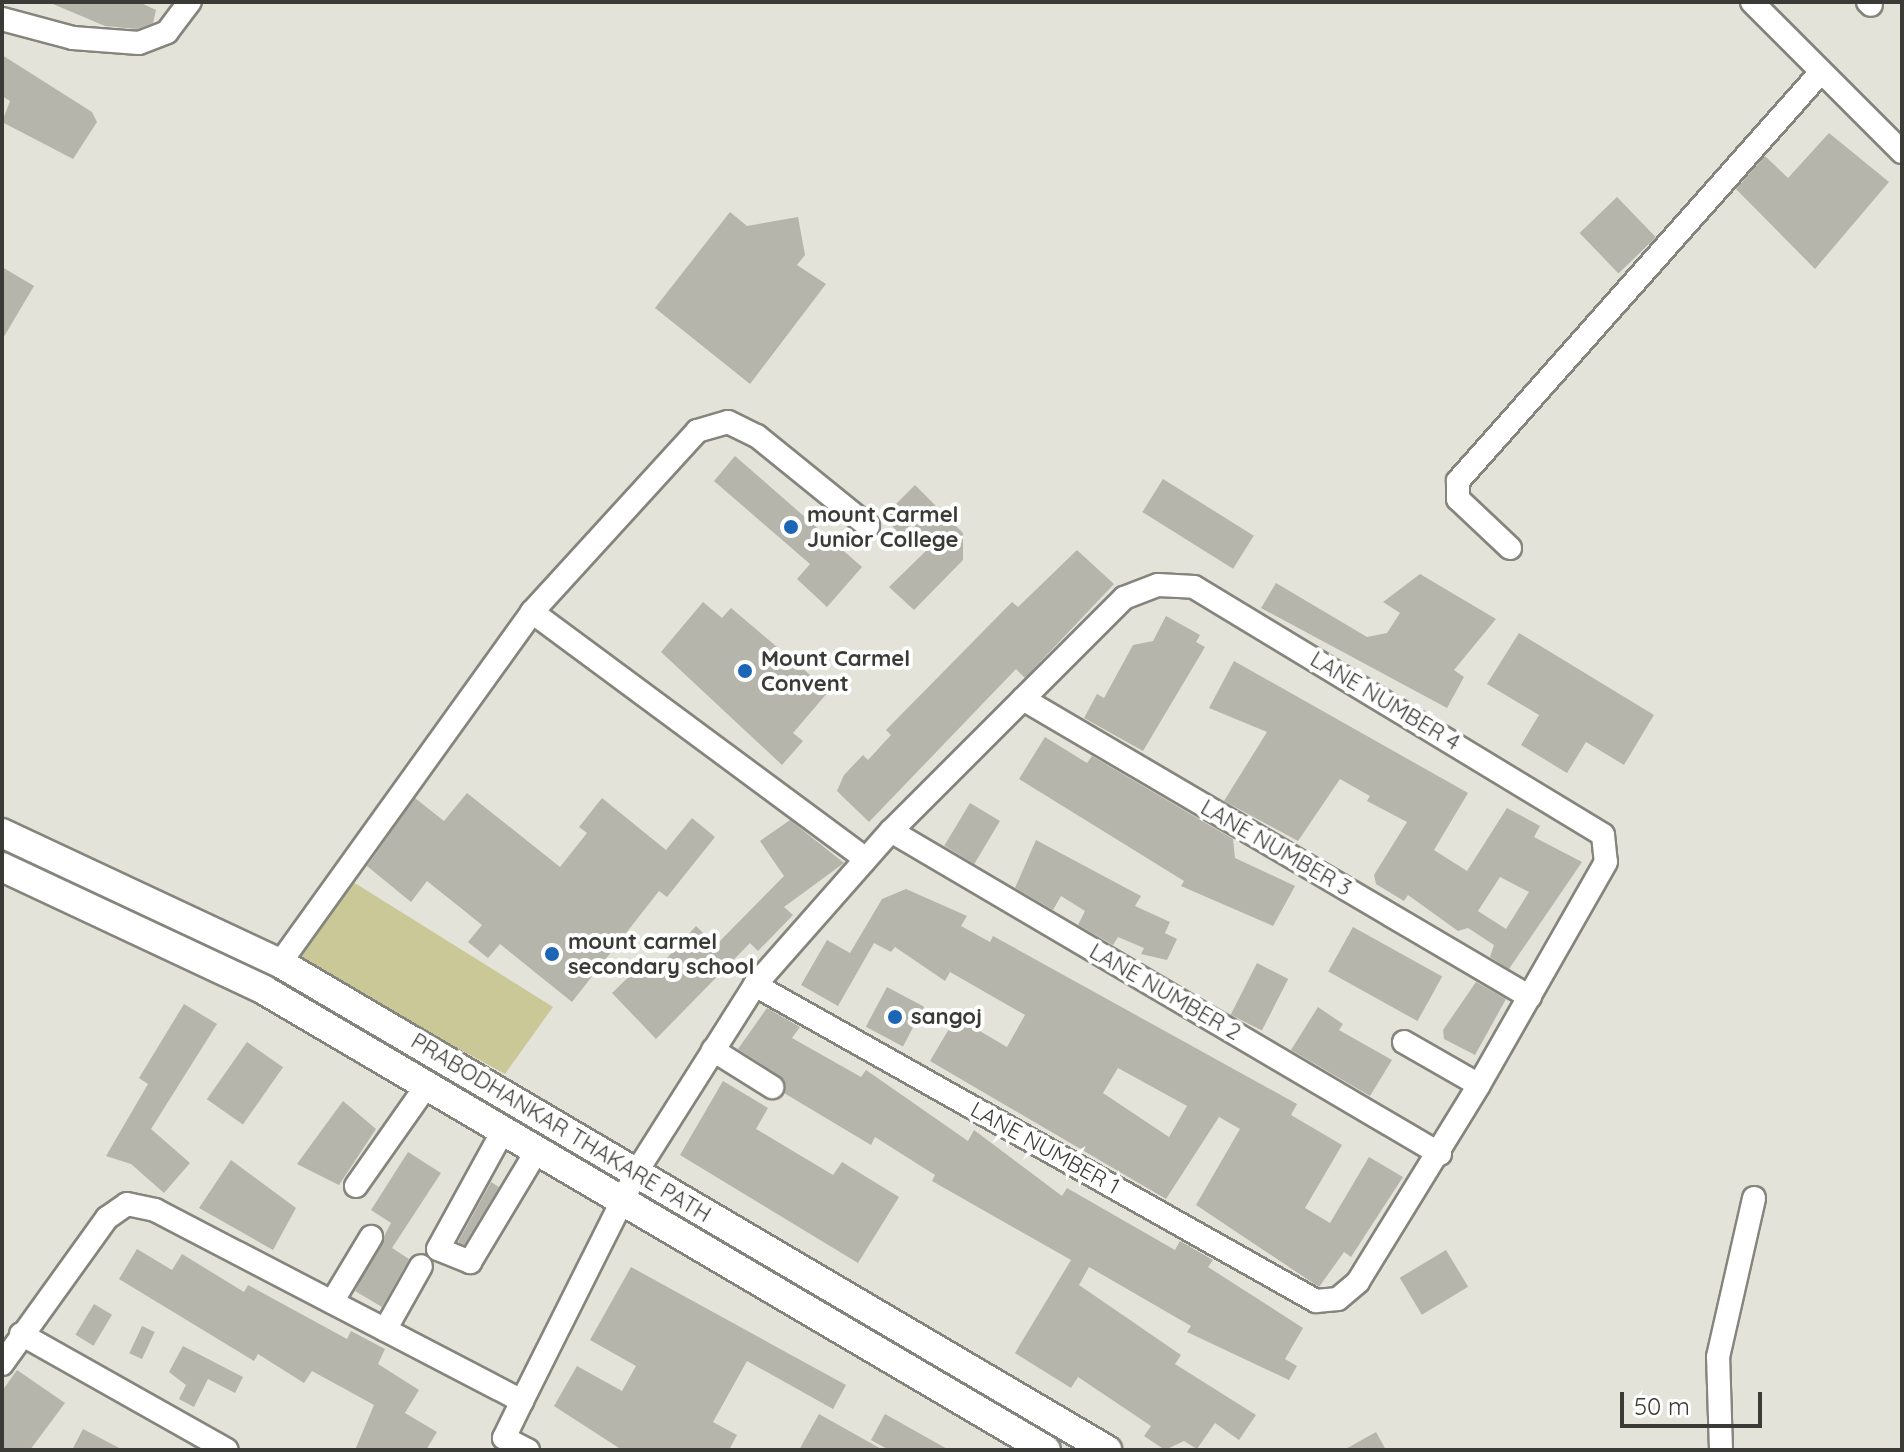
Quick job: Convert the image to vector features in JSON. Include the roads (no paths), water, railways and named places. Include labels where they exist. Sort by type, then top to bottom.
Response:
[{"type":"main road","name":"PRABODHANKAR THAKARE PATH","points":[[2,833],[280,963],[1107,1450]]},
{"type":"main road","name":"PRABODHANKAR THAKARE PATH","points":[[2,867],[205,958],[623,1198],[1046,1450]]},
{"type":"street","points":[[2,19],[102,42],[139,43],[167,32],[190,2]]},
{"type":"street","points":[[1752,2],[1902,152]]},
{"type":"street","points":[[1510,548],[1458,499],[1458,481],[1821,72]]},
{"type":"street","points":[[280,963],[532,612],[697,431],[728,422],[757,436],[868,526]]},
{"type":"street","name":"LANE NUMBER 4","points":[[1023,699],[1124,598],[1158,585],[1194,587],[1603,835],[1606,862],[1530,997]]},
{"type":"street","points":[[532,612],[866,859]]},
{"type":"street","points":[[528,1450],[500,1444],[637,1171],[755,985],[891,831],[1023,699]]},
{"type":"street","name":"LANE NUMBER 3","points":[[1023,699],[1530,997]]},
{"type":"street","name":"LANE NUMBER 2","points":[[891,831],[1440,1154]]},
{"type":"street","name":"LANE NUMBER 1","points":[[755,985],[1316,1301],[1338,1299],[1358,1282],[1440,1154]]},
{"type":"street","points":[[1440,1154],[1530,997]]},
{"type":"street","points":[[1404,1042],[1479,1085]]},
{"type":"street","points":[[713,1050],[772,1087]]},
{"type":"street","points":[[356,1186],[427,1085]]},
{"type":"street","points":[[504,1129],[436,1246],[463,1264],[538,1149]]},
{"type":"street","points":[[479,1173],[512,1192]]},
{"type":"street","points":[[1721,1450],[1718,1357],[1754,1198]]},
{"type":"street","points":[[2,1364],[107,1218],[127,1204],[155,1210],[335,1296],[522,1401]]},
{"type":"street","points":[[335,1296],[371,1237]]},
{"type":"street","points":[[388,1324],[421,1266]]},
{"type":"street","points":[[21,1334],[227,1450]]},
{"type":"place","name":"mount Carmel Junior College","points":[[791,527]]},
{"type":"place","name":"Mount Carmel Convent","points":[[745,671]]},
{"type":"place","name":"mount carmel secondary school","points":[[552,954]]},
{"type":"place","name":"sangoj","points":[[895,1017]]}]
